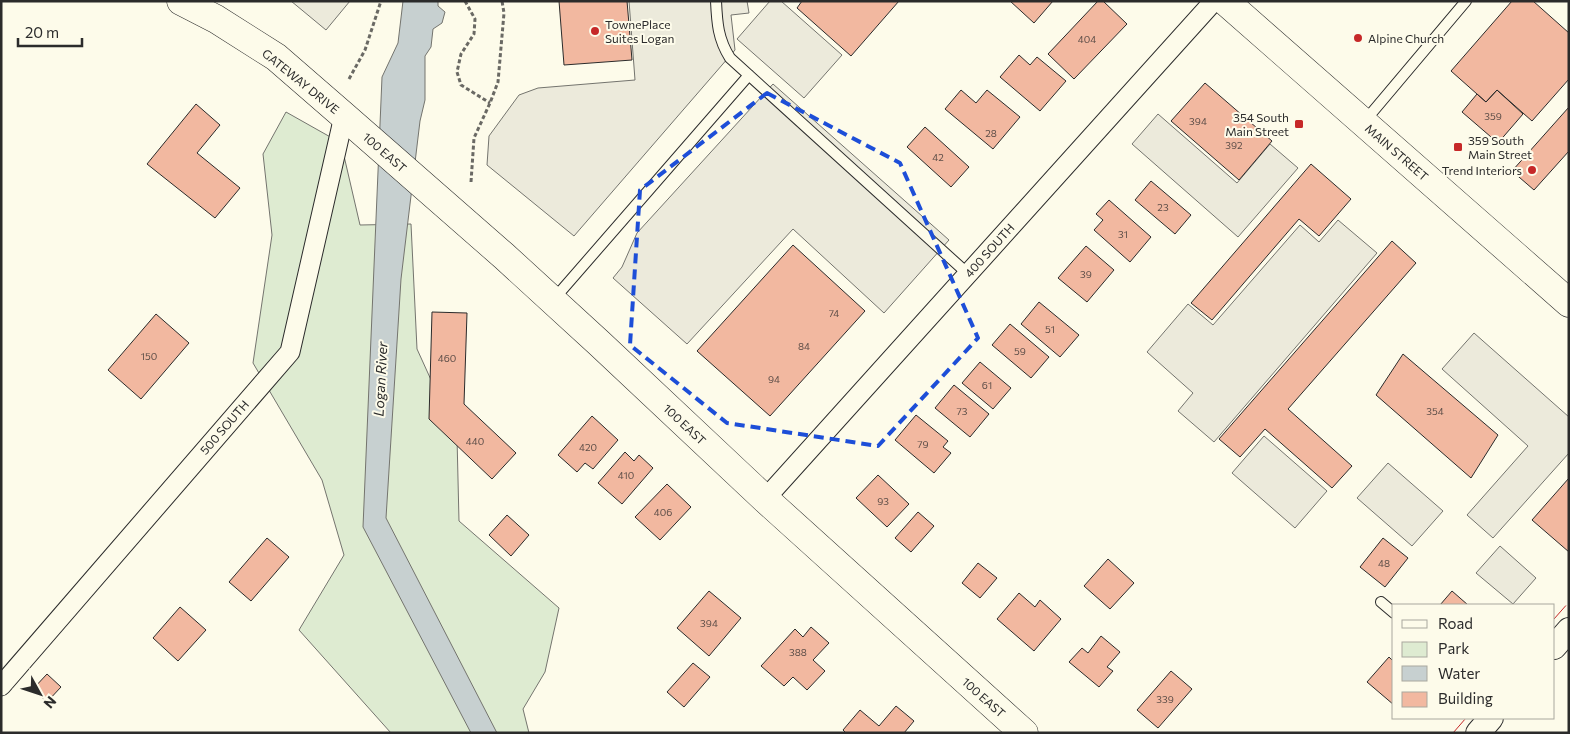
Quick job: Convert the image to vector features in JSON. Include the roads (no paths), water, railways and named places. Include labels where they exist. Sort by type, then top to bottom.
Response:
[{"type":"main road","name":"GATEWAY DRIVE","points":[[180,1],[216,19],[276,57],[344,116]]},
{"type":"main road","name":"MAIN STREET","points":[[1225,1],[1569,303]]},
{"type":"main road","name":"100 EAST","points":[[344,116],[442,201],[606,350],[765,499],[1024,733]]},
{"type":"street","name":"400 SOUTH","points":[[765,499],[1214,1]]},
{"type":"street","name":"500 SOUTH","points":[[1,686],[290,352],[344,116]]},
{"type":"street","points":[[1555,646],[1569,630]]},
{"type":"street","points":[[1478,733],[1490,719]]},
{"type":"lane","points":[[716,1],[719,36],[723,48],[730,58],[968,274]]},
{"type":"lane","points":[[1363,122],[1466,1]]},
{"type":"lane","points":[[552,301],[749,76]]},
{"type":"lane","points":[[1381,602],[1392,611]]},
{"type":"water","name":"Logan River","points":[[403,1],[438,1],[438,6],[445,12],[442,23],[433,29],[431,47],[425,56],[425,100],[420,121],[401,279],[386,518],[497,733],[471,733],[363,527],[382,77],[398,43]]},
{"type":"place","name":"TownePlace Suites Logan","points":[[595,31]]},
{"type":"place","name":"Alpine Church","points":[[1358,38]]},
{"type":"place","name":"354 South Main Street","points":[[1299,124]]},
{"type":"place","name":"359 South Main Street","points":[[1458,147]]},
{"type":"place","name":"Trend Interiors","points":[[1532,170]]}]
